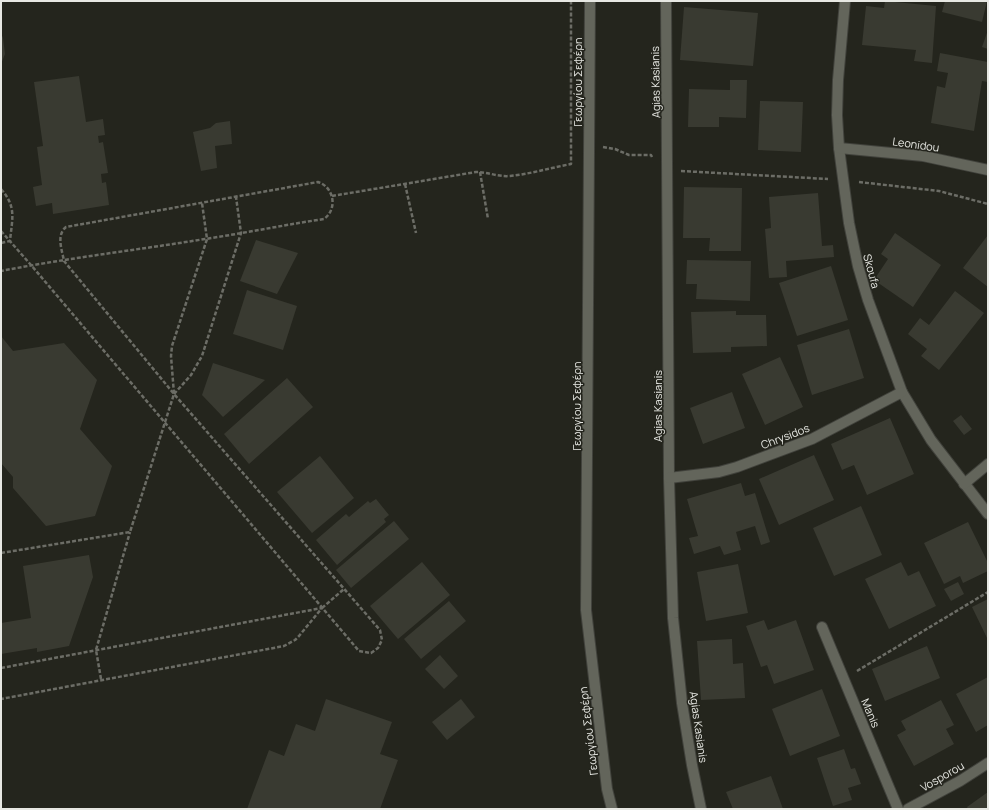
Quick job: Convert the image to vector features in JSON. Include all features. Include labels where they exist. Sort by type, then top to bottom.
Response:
[{"type":"street","name":"Γεωργίου Σεφέρη","points":[[590,1],[586,610],[607,789],[612,809]]},
{"type":"street","name":"Agias Kasianis","points":[[666,1],[669,478],[673,618],[682,703],[701,809]]},
{"type":"street","name":"Skoufa","points":[[845,1],[838,80],[837,115],[839,148],[849,223],[858,266],[868,300],[902,392],[931,440],[988,514]]},
{"type":"street","name":"Leonidou","points":[[839,148],[923,156],[988,170]]},
{"type":"street","name":"Chrysidos","points":[[669,478],[701,475],[737,467],[812,439],[902,392]]},
{"type":"street","points":[[964,484],[988,464]]},
{"type":"street","name":"Manis","points":[[822,626],[898,809]]},
{"type":"street","name":"Vosporou","points":[[908,809],[960,781],[988,763]]},
{"type":"path","points":[[332,196],[480,172],[495,176],[509,176],[570,164],[571,1]]},
{"type":"path","points":[[589,145],[614,149],[628,155],[651,155],[653,162]]},
{"type":"path","points":[[480,172],[488,219]]},
{"type":"path","points":[[1,231],[31,265],[359,651],[371,653],[378,648],[382,640],[380,630],[174,394],[64,261],[61,234],[66,227],[318,182],[327,187],[332,196],[332,202],[330,212],[324,218],[207,239],[64,261],[31,265],[1,271]]},
{"type":"path","points":[[405,184],[416,233]]},
{"type":"path","points":[[1,188],[10,201],[13,212],[10,241]]},
{"type":"path","points":[[174,394],[190,375],[202,356],[241,233],[236,197]]},
{"type":"path","points":[[101,679],[96,650],[130,532],[174,394],[171,356],[172,346],[207,239],[202,203]]},
{"type":"path","points":[[1,243],[10,241]]},
{"type":"path","points":[[1,553],[130,532]]},
{"type":"path","points":[[1,699],[101,679],[284,646],[299,636],[322,608],[344,588]]},
{"type":"path","points":[[844,679],[988,592]]},
{"type":"path","points":[[1,668],[322,608]]},
{"type":"building","points":[[885,1],[936,6],[932,63],[914,61],[916,50],[862,45],[866,6],[884,8]]},
{"type":"building","points":[[945,1],[987,1],[982,22],[942,12]]},
{"type":"building","points":[[684,7],[758,13],[753,66],[680,60]]},
{"type":"building","points":[[988,30],[988,49],[982,47]]},
{"type":"building","points":[[1,33],[5,54],[1,64]]},
{"type":"building","points":[[940,53],[988,62],[988,82],[982,81],[974,131],[931,123],[937,86],[945,88],[948,73],[937,71]]},
{"type":"building","points":[[79,76],[86,122],[103,119],[105,135],[98,136],[99,143],[103,142],[108,173],[101,174],[102,183],[106,182],[109,205],[53,214],[52,203],[36,206],[33,187],[42,185],[37,147],[43,146],[34,82]]},
{"type":"building","points":[[730,80],[747,80],[746,118],[719,117],[719,127],[688,127],[689,89],[730,90]]},
{"type":"building","points":[[760,101],[803,102],[801,152],[758,150]]},
{"type":"building","points":[[230,121],[232,144],[215,146],[217,168],[201,171],[193,132],[210,128],[216,123]]},
{"type":"building","points":[[684,187],[742,188],[741,251],[709,251],[710,238],[683,238]]},
{"type":"building","points":[[818,193],[822,246],[833,245],[834,257],[786,261],[787,277],[769,278],[765,229],[771,228],[769,197]]},
{"type":"building","points":[[895,233],[941,265],[913,307],[874,280],[888,259],[881,254]]},
{"type":"building","points":[[988,235],[988,287],[963,268]]},
{"type":"building","points":[[256,240],[298,253],[277,294],[240,281]]},
{"type":"building","points":[[687,260],[751,261],[750,301],[696,299],[697,284],[686,284]]},
{"type":"building","points":[[831,266],[848,320],[797,336],[779,283]]},
{"type":"building","points":[[247,290],[297,306],[283,350],[233,334]]},
{"type":"building","points":[[955,291],[984,313],[939,370],[921,356],[927,349],[908,334],[920,318],[929,325]]},
{"type":"building","points":[[736,311],[736,315],[766,315],[767,346],[731,347],[731,352],[693,353],[691,312]]},
{"type":"building","points":[[849,329],[864,378],[812,395],[797,345]]},
{"type":"building","points":[[1,336],[13,351],[64,343],[97,380],[80,429],[112,466],[95,516],[46,526],[13,488],[13,477],[1,463]]},
{"type":"building","points":[[780,357],[803,407],[765,425],[742,374]]},
{"type":"building","points":[[213,363],[265,380],[223,417],[202,395]]},
{"type":"building","points":[[287,378],[313,407],[249,464],[224,434]]},
{"type":"building","points":[[732,392],[745,428],[703,444],[690,408]]},
{"type":"building","points":[[961,415],[972,429],[964,435],[953,421]]},
{"type":"building","points":[[890,418],[914,474],[867,495],[854,465],[842,470],[831,444]]},
{"type":"building","points":[[814,455],[834,500],[779,525],[759,479]]},
{"type":"building","points":[[320,456],[354,498],[312,533],[277,492]]},
{"type":"building","points":[[741,483],[745,496],[755,493],[770,542],[761,545],[755,526],[736,532],[741,550],[724,555],[720,546],[694,554],[689,538],[698,536],[687,499]]},
{"type":"building","points":[[376,499],[389,515],[384,519],[386,522],[337,565],[316,540],[346,514],[349,517],[368,501],[370,503]]},
{"type":"building","points":[[861,506],[882,555],[834,576],[813,528]]},
{"type":"building","points":[[394,521],[409,539],[351,588],[336,570]]},
{"type":"building","points":[[968,522],[988,563],[988,571],[963,583],[960,576],[944,584],[924,543]]},
{"type":"building","points":[[89,555],[93,577],[69,646],[37,652],[37,648],[1,654],[1,623],[31,618],[23,566]]},
{"type":"building","points":[[422,562],[450,595],[398,639],[370,606]]},
{"type":"building","points":[[901,562],[908,576],[919,571],[936,606],[889,629],[865,579]]},
{"type":"building","points":[[738,564],[748,613],[706,621],[697,572]]},
{"type":"building","points":[[958,582],[964,594],[951,601],[944,589]]},
{"type":"building","points":[[988,599],[988,640],[972,607]]},
{"type":"building","points":[[449,601],[466,621],[421,659],[404,639]]},
{"type":"building","points":[[764,620],[768,630],[796,620],[814,670],[774,684],[767,665],[761,667],[746,626]]},
{"type":"building","points":[[732,639],[733,664],[743,663],[745,698],[701,700],[697,641]]},
{"type":"building","points":[[927,646],[940,678],[885,701],[872,669]]},
{"type":"building","points":[[440,655],[458,676],[444,689],[425,669]]},
{"type":"building","points":[[988,677],[988,725],[976,732],[956,694]]},
{"type":"building","points":[[822,689],[840,736],[790,756],[772,709]]},
{"type":"building","points":[[326,699],[392,722],[380,754],[398,760],[380,809],[247,809],[269,750],[284,756],[296,724],[315,731]]},
{"type":"building","points":[[461,699],[475,717],[447,740],[432,722]]},
{"type":"building","points":[[941,700],[954,725],[946,729],[954,744],[914,766],[897,735],[906,730],[901,721]]},
{"type":"building","points":[[844,749],[851,769],[855,768],[861,784],[848,788],[852,800],[833,806],[817,758]]},
{"type":"building","points":[[771,776],[783,809],[733,809],[726,792]]},
{"type":"building","points":[[988,792],[988,809],[968,809],[967,807]]}]
